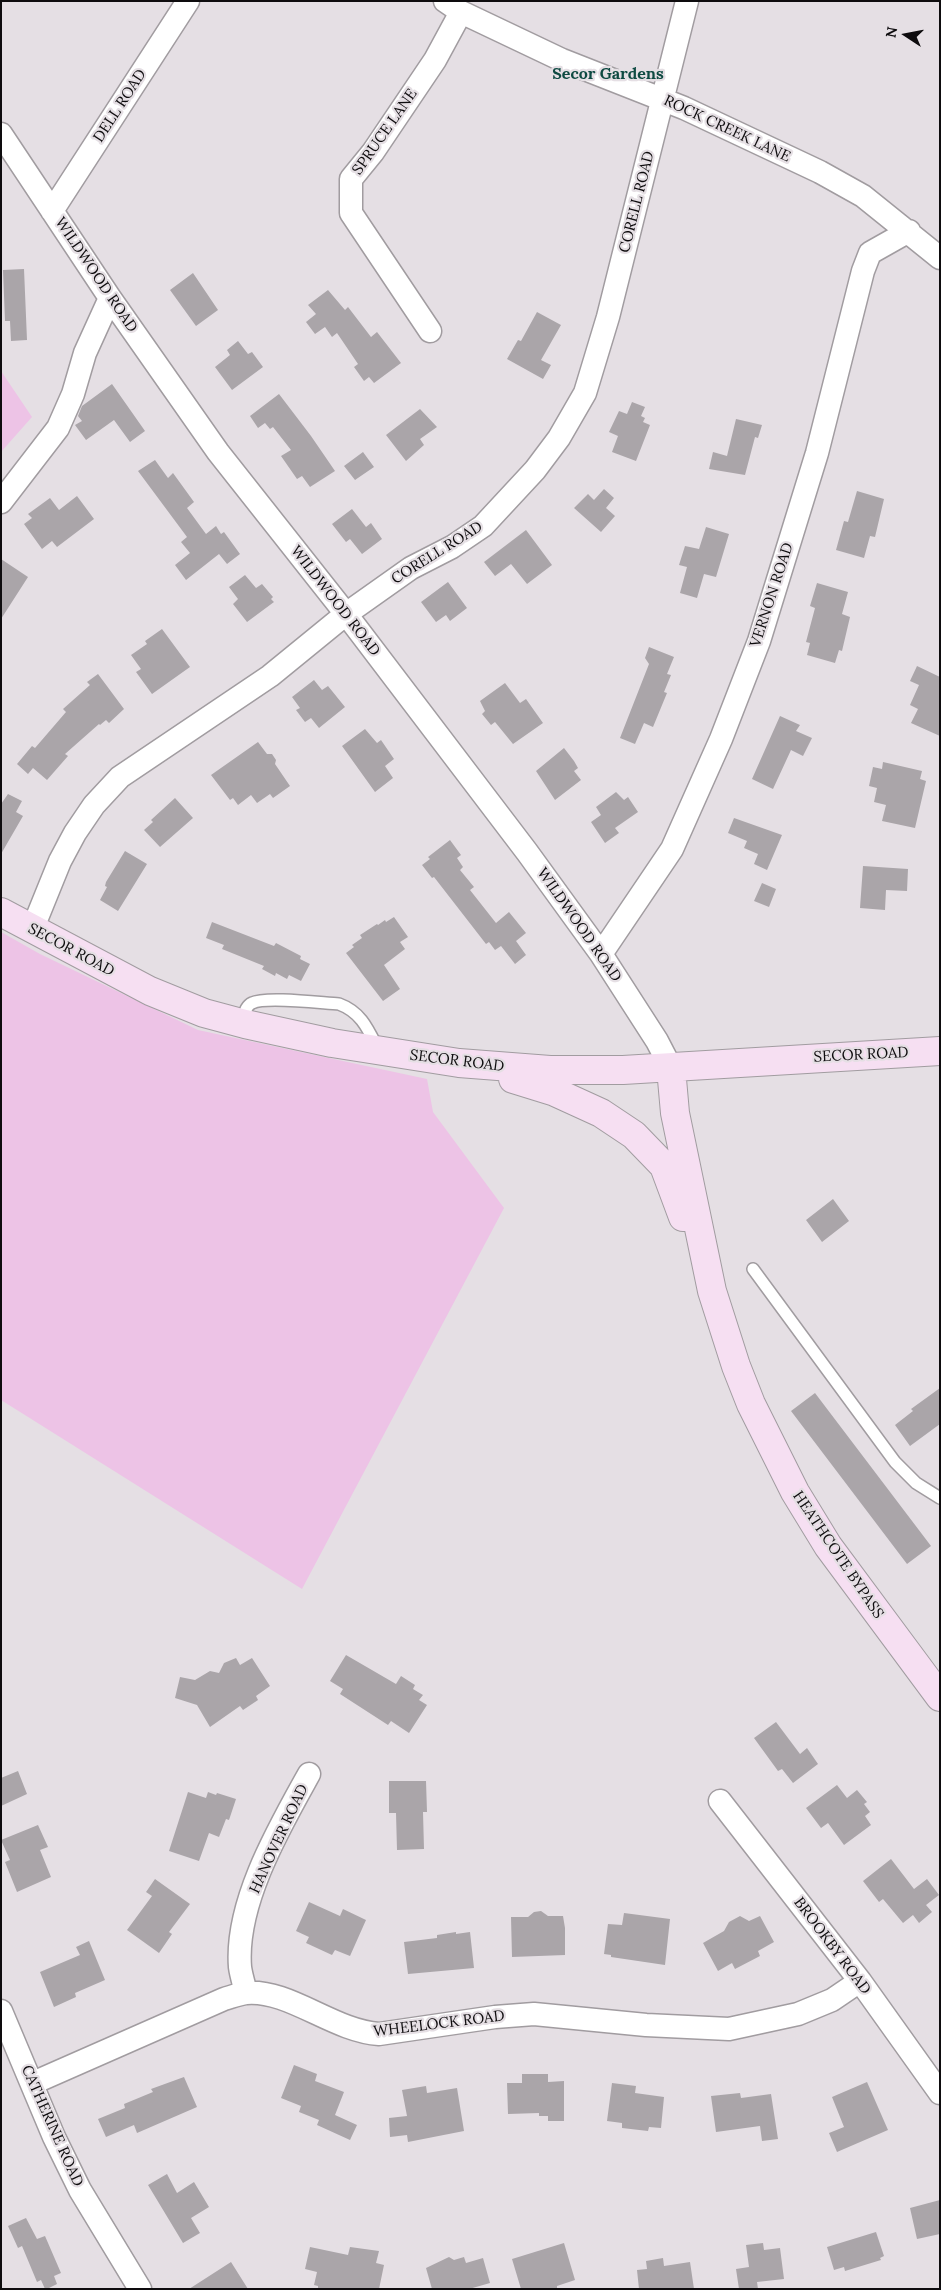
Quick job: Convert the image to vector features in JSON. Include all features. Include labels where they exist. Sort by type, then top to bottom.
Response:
[{"type":"main road","name":"SECOR ROAD","points":[[1,912],[150,992],[204,1013],[241,1023],[459,1064],[550,1070],[670,1068],[940,1051]]},
{"type":"main road","points":[[459,1064],[555,1092],[601,1113],[634,1136],[664,1166],[712,1291]]},
{"type":"main road","points":[[670,1068],[675,1113],[712,1291]]},
{"type":"main road","name":"HEATHCOTE BYPASS","points":[[712,1291],[736,1366],[751,1404],[795,1492],[828,1546],[940,1697]]},
{"type":"street","name":"DELL ROAD","points":[[52,211],[188,1]]},
{"type":"street","name":"CORELL ROAD","points":[[32,930],[60,861],[75,833],[94,806],[120,777],[270,676],[346,614],[411,568],[452,547],[484,526],[536,470],[559,438],[585,393],[608,317],[686,1]]},
{"type":"street","name":"ROCK CREEK LANE","points":[[453,6],[562,60],[663,100],[820,172],[863,196],[909,231],[940,258]]},
{"type":"street","name":"SPRUCE LANE","points":[[430,331],[351,214],[351,179],[373,152],[435,60],[453,6]]},
{"type":"street","name":"WILDWOOD ROAD","points":[[1,134],[110,298],[218,452],[346,614],[602,954],[657,1041],[670,1068]]},
{"type":"street","name":"VERNON ROAD","points":[[602,954],[672,849],[721,739],[755,650],[817,452],[863,271],[870,253],[909,231]]},
{"type":"street","points":[[1,502],[58,428],[73,394],[86,353],[110,298]]},
{"type":"street","name":"HANOVER ROAD","points":[[246,1993],[240,1967],[245,1916],[257,1880],[290,1808],[309,1774]]},
{"type":"street","name":"BROOKBY ROAD","points":[[720,1801],[860,1981],[940,2093]]},
{"type":"street","name":"WHEELOCK ROAD","points":[[32,2083],[224,1999],[246,1993],[264,1994],[291,2003],[362,2033],[379,2034],[495,2017],[534,2014],[646,2026],[729,2029],[798,2014],[832,2000],[860,1981]]},
{"type":"street","name":"CATHERINE ROAD","points":[[1,2011],[54,2137],[80,2190],[140,2289]]},
{"type":"lane","points":[[241,1023],[247,1007],[252,1002],[266,1000],[339,1004],[350,1008],[364,1021],[379,1050]]},
{"type":"lane","points":[[754,1269],[895,1462],[916,1483],[940,1498]]},
{"type":"shaded area","points":[[1,371],[32,417],[1,452]]},
{"type":"shaded area","points":[[1,932],[40,954],[198,1030],[427,1079],[433,1112],[504,1208],[302,1589],[1,1400]]},
{"type":"building","points":[[24,269],[27,340],[11,341],[10,321],[5,321],[3,270]]},
{"type":"building","points":[[193,273],[218,310],[196,326],[170,290]]},
{"type":"building","points":[[328,290],[345,310],[348,307],[371,337],[377,332],[401,363],[374,383],[369,377],[364,381],[354,367],[358,364],[337,333],[332,337],[325,327],[315,334],[306,322],[316,314],[308,305]]},
{"type":"building","points":[[537,312],[561,325],[541,360],[551,365],[543,379],[507,359],[518,340],[521,341]]},
{"type":"building","points":[[238,341],[248,354],[252,352],[263,367],[232,390],[215,367],[230,355],[227,350]]},
{"type":"building","points":[[112,384],[145,431],[130,442],[114,420],[86,440],[75,425],[82,421],[78,416],[82,406]]},
{"type":"building","points":[[279,394],[335,471],[310,487],[302,476],[297,479],[281,456],[291,450],[273,427],[270,429],[265,423],[258,428],[250,416]]},
{"type":"building","points":[[632,402],[645,407],[641,416],[645,418],[643,422],[650,425],[636,461],[612,452],[618,436],[609,432],[619,411],[627,414]]},
{"type":"building","points":[[420,409],[437,427],[420,439],[424,445],[406,461],[386,435]]},
{"type":"building","points":[[736,419],[762,425],[758,438],[755,437],[745,475],[709,469],[713,452],[727,456]]},
{"type":"building","points":[[363,452],[374,467],[355,480],[344,466]]},
{"type":"building","points":[[155,460],[168,478],[173,473],[194,502],[187,508],[206,534],[216,526],[221,534],[224,532],[240,554],[227,564],[219,554],[186,580],[175,565],[190,553],[181,542],[187,537],[138,471]]},
{"type":"building","points":[[604,489],[614,498],[606,508],[615,516],[601,532],[574,508],[588,494],[594,500]]},
{"type":"building","points":[[857,491],[884,499],[875,537],[870,536],[864,558],[836,550],[844,521],[848,522]]},
{"type":"building","points":[[77,496],[94,519],[57,547],[52,541],[42,549],[24,524],[32,518],[28,514],[50,498],[59,510]]},
{"type":"building","points":[[352,509],[366,527],[371,523],[382,539],[362,554],[350,539],[346,542],[332,524]]},
{"type":"building","points":[[706,527],[729,534],[716,577],[704,574],[697,598],[680,593],[687,567],[679,565],[685,546],[699,549]]},
{"type":"building","points":[[526,530],[552,565],[527,584],[511,564],[495,576],[484,562]]},
{"type":"building","points":[[1,559],[28,577],[1,619]]},
{"type":"building","points":[[245,575],[256,588],[262,584],[273,597],[271,599],[274,602],[247,622],[233,604],[238,599],[229,587]]},
{"type":"building","points":[[448,582],[467,608],[450,621],[446,615],[436,622],[421,602]]},
{"type":"building","points":[[817,583],[848,592],[842,614],[850,617],[842,651],[839,650],[835,663],[807,655],[810,643],[806,642],[815,608],[810,606]]},
{"type":"building","points":[[162,629],[190,667],[152,694],[136,672],[141,669],[131,655],[147,644],[145,641]]},
{"type":"building","points":[[649,647],[674,657],[667,674],[671,675],[664,692],[667,693],[653,727],[644,723],[635,744],[620,738],[649,664],[645,658]]},
{"type":"building","points":[[917,666],[940,677],[940,736],[911,723],[918,709],[910,705],[919,685],[910,681]]},
{"type":"building","points":[[98,674],[124,709],[109,723],[106,720],[99,724],[65,754],[68,756],[47,780],[33,768],[28,774],[17,764],[32,746],[35,748],[66,712],[63,709],[90,685],[87,682]]},
{"type":"building","points":[[314,680],[322,690],[328,686],[345,707],[319,728],[311,718],[305,722],[296,710],[300,708],[292,697]]},
{"type":"building","points":[[505,683],[520,703],[526,699],[543,723],[513,744],[495,722],[491,725],[482,714],[485,711],[480,701]]},
{"type":"building","points":[[780,716],[800,725],[796,731],[812,738],[803,756],[791,750],[773,789],[752,779]]},
{"type":"building","points":[[365,729],[377,743],[381,740],[394,759],[385,766],[393,778],[375,792],[342,746]]},
{"type":"building","points":[[258,742],[267,754],[272,754],[276,760],[275,764],[290,786],[273,798],[270,794],[257,803],[251,795],[238,805],[233,798],[230,800],[211,775]]},
{"type":"building","points":[[564,748],[578,768],[574,771],[581,780],[555,800],[536,771]]},
{"type":"building","points":[[883,762],[922,771],[920,779],[926,781],[915,828],[882,821],[886,805],[874,802],[877,788],[869,786],[873,767],[882,769]]},
{"type":"building","points":[[616,792],[624,800],[628,797],[638,812],[615,828],[619,833],[605,843],[591,822],[601,815],[596,807]]},
{"type":"building","points":[[8,794],[22,801],[16,812],[23,816],[1,854],[1,804]]},
{"type":"building","points":[[175,798],[193,818],[160,847],[144,830],[153,822],[151,820]]},
{"type":"building","points":[[734,818],[782,835],[767,870],[754,864],[758,854],[744,848],[747,841],[728,833]]},
{"type":"building","points":[[450,840],[461,855],[457,858],[463,867],[460,870],[474,887],[470,890],[496,923],[509,912],[526,933],[516,941],[526,955],[515,964],[501,946],[495,950],[489,942],[486,944],[434,877],[432,878],[422,865],[430,859],[428,857]]},
{"type":"building","points":[[125,851],[147,864],[118,911],[100,900],[107,887],[105,886],[106,882]]},
{"type":"building","points":[[863,866],[908,869],[907,891],[886,890],[885,910],[860,908]]},
{"type":"building","points":[[762,883],[776,889],[769,907],[754,901]]},
{"type":"building","points":[[394,917],[408,937],[400,942],[405,949],[384,965],[400,989],[383,1001],[346,953],[354,947],[352,945],[362,938],[360,935],[377,924],[385,920],[386,922]]},
{"type":"building","points":[[212,922],[274,946],[276,943],[301,956],[300,959],[310,964],[301,981],[289,975],[287,979],[276,973],[275,976],[262,969],[264,966],[222,949],[224,945],[206,938]]},
{"type":"building","points":[[833,1199],[849,1221],[822,1242],[806,1220]]},
{"type":"building","points":[[940,1388],[940,1424],[910,1446],[895,1425],[913,1411],[911,1409]]},
{"type":"building","points":[[815,1393],[931,1546],[907,1564],[791,1411]]},
{"type":"building","points":[[346,1655],[396,1684],[401,1676],[415,1685],[413,1689],[423,1695],[419,1700],[427,1705],[409,1733],[391,1721],[388,1725],[340,1694],[343,1689],[330,1681]]},
{"type":"building","points":[[236,1658],[240,1665],[252,1658],[270,1686],[256,1696],[258,1700],[243,1710],[240,1706],[210,1727],[197,1705],[175,1698],[180,1677],[195,1680],[210,1671],[219,1673],[224,1663]]},
{"type":"building","points":[[776,1722],[800,1754],[807,1748],[818,1764],[793,1783],[782,1769],[778,1771],[754,1738]]},
{"type":"building","points":[[18,1771],[27,1794],[1,1806],[1,1778]]},
{"type":"building","points":[[389,1781],[426,1781],[427,1812],[423,1812],[424,1849],[397,1850],[396,1813],[389,1813]]},
{"type":"building","points":[[837,1785],[847,1798],[857,1790],[867,1802],[864,1804],[870,1812],[865,1816],[871,1825],[844,1845],[828,1823],[821,1828],[806,1808]]},
{"type":"building","points":[[188,1792],[206,1798],[208,1792],[236,1799],[229,1820],[226,1819],[219,1837],[209,1833],[199,1861],[169,1851]]},
{"type":"building","points":[[38,1825],[48,1847],[40,1850],[51,1877],[17,1892],[5,1862],[10,1860],[1,1840]]},
{"type":"building","points":[[891,1859],[914,1889],[927,1879],[939,1895],[926,1905],[932,1912],[919,1923],[913,1915],[903,1923],[883,1899],[879,1902],[863,1881]]},
{"type":"building","points":[[155,1879],[190,1904],[169,1932],[172,1934],[159,1953],[127,1930],[152,1896],[146,1892]]},
{"type":"building","points":[[309,1902],[340,1916],[343,1909],[366,1920],[350,1956],[335,1950],[332,1955],[306,1943],[309,1937],[296,1931]]},
{"type":"building","points":[[541,1911],[548,1916],[563,1916],[565,1955],[512,1957],[511,1917],[528,1917],[534,1912]]},
{"type":"building","points":[[624,1913],[670,1919],[665,1965],[611,1957],[611,1955],[604,1954],[608,1924],[622,1925]]},
{"type":"building","points":[[740,1916],[749,1921],[760,1916],[774,1942],[758,1951],[760,1956],[735,1969],[732,1963],[718,1971],[703,1943],[724,1931],[729,1922]]},
{"type":"building","points":[[456,1932],[456,1934],[470,1932],[474,1968],[408,1974],[404,1942],[437,1938],[437,1935]]},
{"type":"building","points":[[89,1941],[105,1980],[75,1993],[76,1997],[54,2007],[40,1972],[80,1955],[76,1947]]},
{"type":"building","points":[[294,2065],[317,2074],[315,2081],[344,2092],[335,2115],[357,2125],[350,2140],[317,2125],[319,2120],[299,2112],[301,2106],[281,2098]]},
{"type":"building","points":[[522,2074],[548,2074],[548,2082],[564,2081],[564,2121],[548,2121],[548,2116],[539,2116],[539,2113],[508,2114],[507,2083],[522,2083]]},
{"type":"building","points":[[184,2077],[197,2107],[137,2133],[134,2125],[106,2137],[98,2119],[125,2108],[124,2104],[153,2092],[151,2089]]},
{"type":"building","points":[[867,2082],[888,2130],[837,2152],[829,2133],[844,2127],[832,2097]]},
{"type":"building","points":[[612,2083],[636,2086],[635,2093],[664,2097],[661,2128],[649,2127],[648,2131],[622,2128],[622,2123],[607,2121]]},
{"type":"building","points":[[426,2086],[427,2093],[457,2088],[464,2131],[408,2142],[407,2135],[390,2137],[389,2118],[407,2116],[402,2090]]},
{"type":"building","points":[[740,2093],[741,2098],[771,2094],[778,2139],[762,2141],[760,2126],[716,2132],[711,2096]]},
{"type":"building","points":[[167,2174],[177,2193],[194,2182],[209,2207],[191,2218],[200,2233],[183,2243],[148,2185]]},
{"type":"building","points":[[940,2200],[940,2234],[917,2239],[910,2208]]},
{"type":"building","points":[[26,2218],[37,2239],[45,2236],[61,2273],[54,2276],[57,2284],[47,2289],[45,2289],[41,2280],[37,2282],[22,2246],[18,2248],[8,2226]]},
{"type":"building","points":[[876,2232],[884,2256],[880,2258],[881,2260],[845,2271],[844,2267],[834,2270],[827,2247]]},
{"type":"building","points":[[564,2243],[575,2280],[557,2286],[557,2289],[521,2289],[512,2259]]},
{"type":"building","points":[[763,2243],[764,2250],[780,2248],[784,2279],[757,2282],[758,2289],[739,2289],[736,2269],[749,2267],[746,2245]]},
{"type":"building","points":[[310,2247],[348,2255],[350,2247],[379,2251],[376,2263],[384,2265],[379,2289],[318,2289],[318,2286],[314,2285],[317,2272],[305,2269]]},
{"type":"building","points":[[449,2257],[454,2260],[464,2257],[466,2263],[483,2258],[490,2283],[469,2289],[432,2289],[426,2268]]},
{"type":"building","points":[[663,2258],[664,2266],[690,2262],[694,2289],[639,2289],[637,2270],[647,2269],[646,2261]]},
{"type":"building","points":[[231,2262],[248,2289],[189,2289]]},
{"type":"district","name":"Secor Gardens","points":[[608,74]]}]
